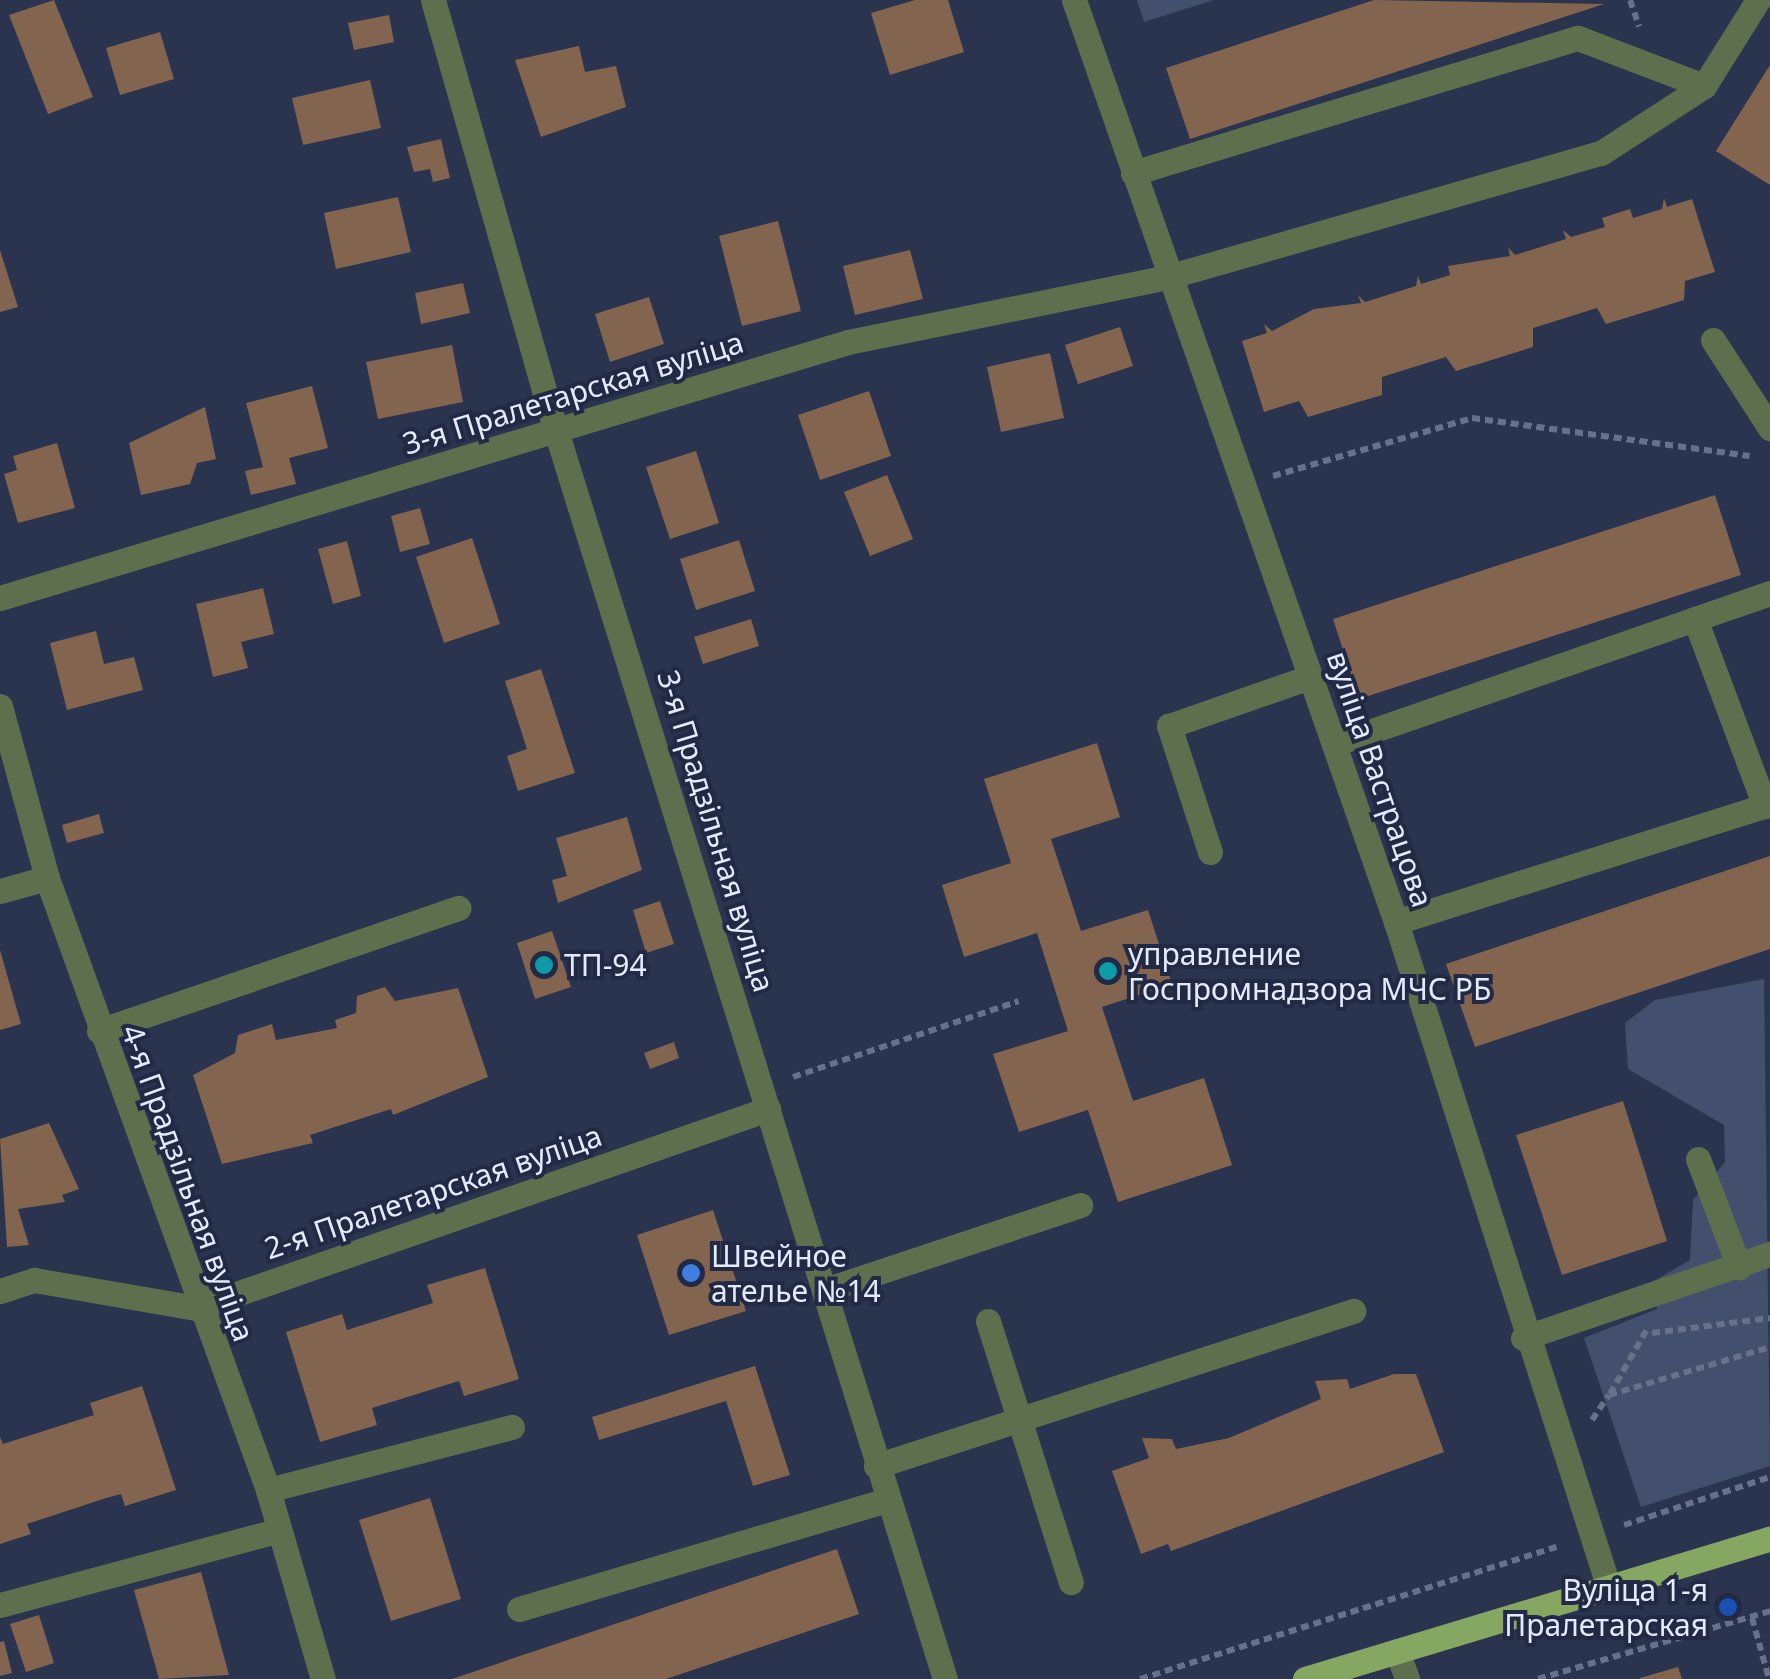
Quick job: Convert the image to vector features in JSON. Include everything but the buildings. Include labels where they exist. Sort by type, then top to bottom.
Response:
[{"type":"main road","points":[[1305,1679],[1770,1539]]},
{"type":"street","name":"3-я Прадзільная вуліца","points":[[434,0],[557,434],[945,1679]]},
{"type":"street","name":"вуліца Вастрацова","points":[[1074,0],[1396,922],[1523,1338],[1608,1585]]},
{"type":"street","points":[[1133,173],[1578,38],[1704,86],[1758,0]]},
{"type":"street","name":"3-я Пралетарская вуліца","points":[[0,598],[557,434],[848,342],[1171,276],[1600,153],[1704,86]]},
{"type":"street","points":[[1713,340],[1770,428]]},
{"type":"street","points":[[1334,744],[1770,593]]},
{"type":"street","points":[[1396,922],[1768,805],[1694,620]]},
{"type":"street","points":[[1210,852],[1169,726],[1310,678]]},
{"type":"street","name":"4-я Прадзільная вуліца","points":[[0,706],[47,878],[196,1308],[268,1490],[324,1679]]},
{"type":"street","points":[[0,891],[47,878]]},
{"type":"street","points":[[100,1030],[460,908]]},
{"type":"street","name":"2-я Пралетарская вуліца","points":[[0,1291],[34,1280],[196,1308],[765,1097]]},
{"type":"street","points":[[1698,1159],[1739,1267]]},
{"type":"street","points":[[825,1290],[1080,1204]]},
{"type":"street","points":[[1523,1338],[1770,1254]]},
{"type":"street","points":[[876,1466],[1352,1311]]},
{"type":"street","points":[[988,1320],[1071,1582]]},
{"type":"street","points":[[268,1490],[512,1427]]},
{"type":"street","points":[[519,1609],[887,1500]]},
{"type":"street","points":[[0,1605],[280,1530]]},
{"type":"street","points":[[1397,1652],[1407,1679]]},
{"type":"path","points":[[1242,485],[1472,418],[1770,458]]},
{"type":"path","points":[[765,1097],[1020,1001]]},
{"type":"path","points":[[1565,1459],[1609,1395],[1667,1290]]},
{"type":"path","points":[[1590,1316],[1645,1334],[1770,1318]]},
{"type":"path","points":[[1609,1395],[1770,1347]]},
{"type":"path","points":[[1140,1679],[1770,1477]]},
{"type":"path","points":[[1538,1679],[1770,1611]]},
{"type":"path","points":[[1752,1617],[1769,1679]]},
{"type":"shaded area","points":[[1137,0],[1214,0],[1144,22]]},
{"type":"shaded area","points":[[1764,979],[1770,1466],[1641,1507],[1584,1338],[1657,1309],[1654,1281],[1690,1260],[1693,1200],[1725,1162],[1724,1125],[1628,1069],[1625,1023],[1655,1000]]},
{"type":"place","name":"ТП-94","points":[[544,965]]},
{"type":"place","name":"управление Госпромнадзора МЧС РБ","points":[[1108,971]]},
{"type":"place","name":"Швейное ателье №14","points":[[691,1273]]},
{"type":"place","name":"Вуліца 1-я Пралетарская","points":[[1728,1607]]}]
